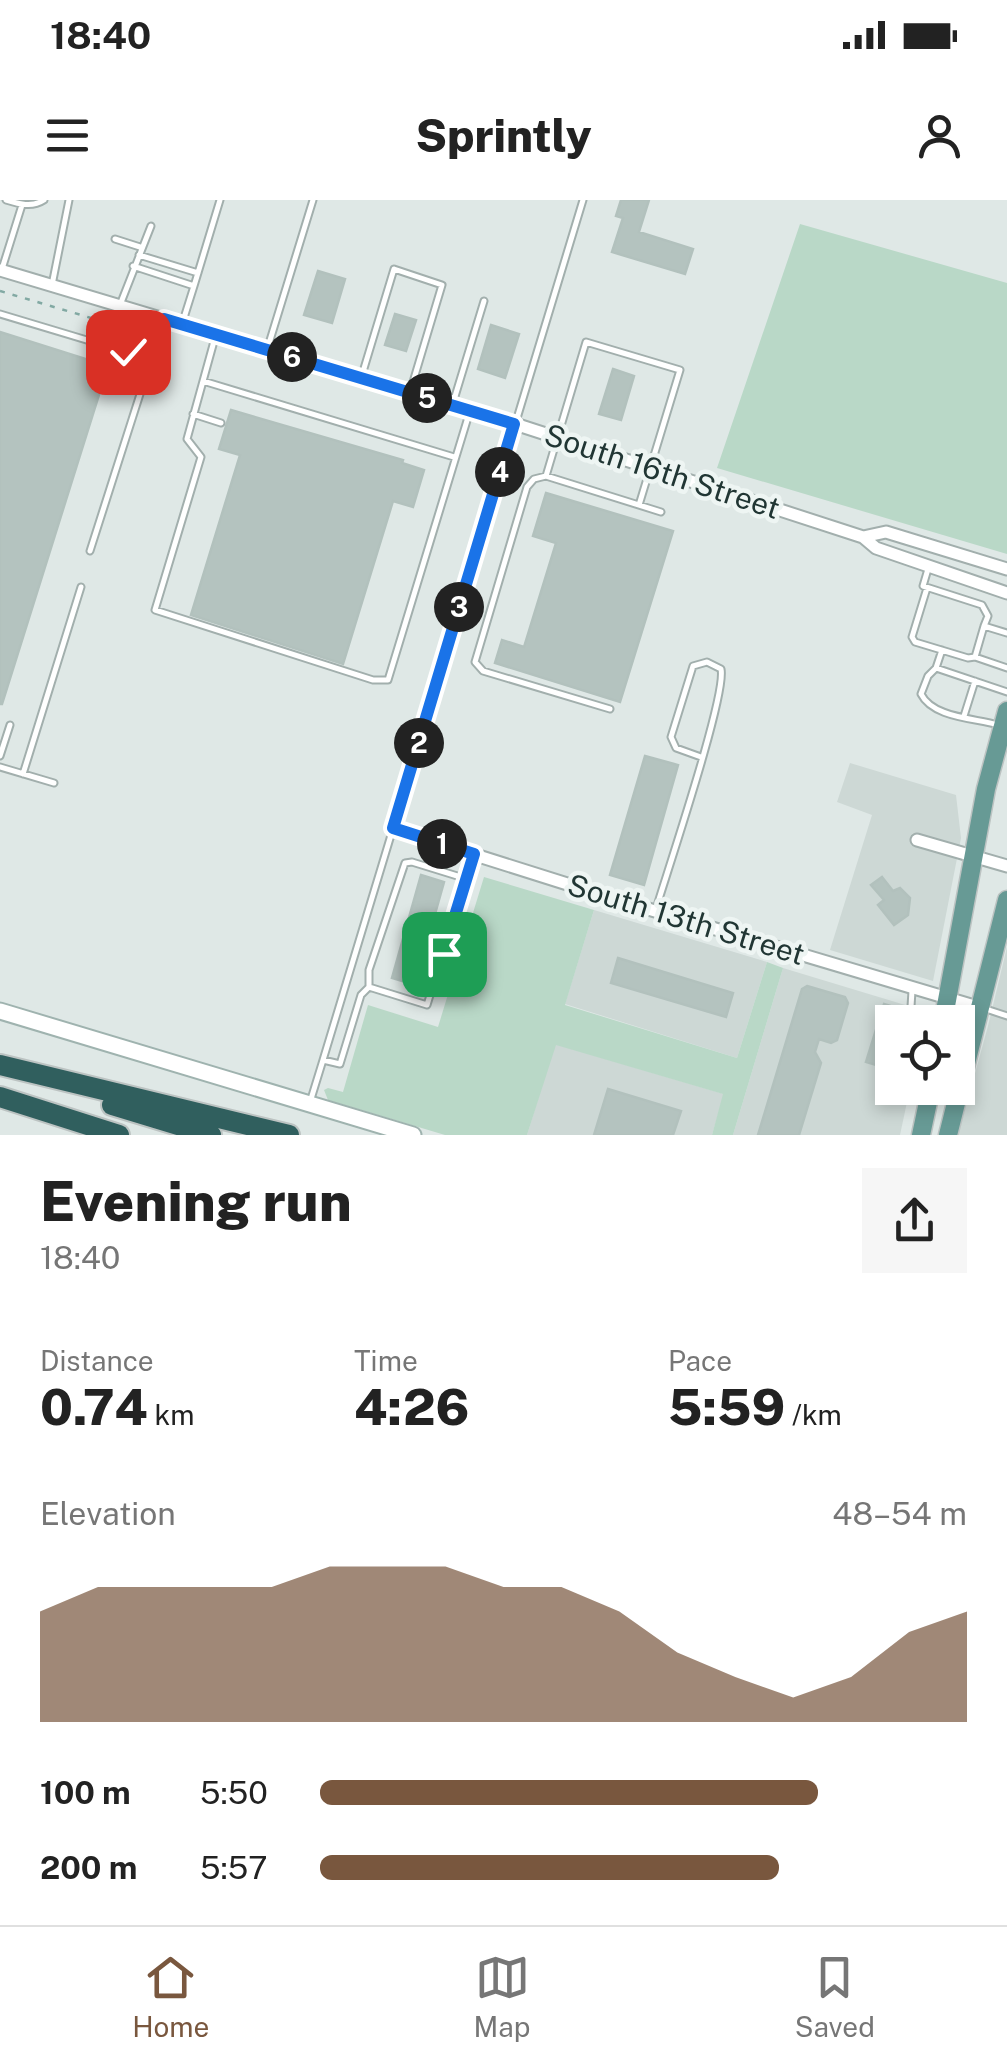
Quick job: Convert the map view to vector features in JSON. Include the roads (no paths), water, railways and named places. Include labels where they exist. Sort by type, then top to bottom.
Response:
[{"type":"highway","points":[[0,1068],[211,1135]]},
{"type":"highway","points":[[0,1068],[289,1135]]},
{"type":"highway","points":[[0,1097],[119,1135]]},
{"type":"main road","points":[[947,1005],[1004,719]]},
{"type":"main road","points":[[948,1135],[980,1008],[1000,962],[1007,900]]},
{"type":"main road","points":[[0,1012],[413,1135]]},
{"type":"main road","points":[[921,1135],[928,1105]]},
{"type":"street","name":"South 16th Street","points":[[1,270],[558,438],[863,537],[876,548],[1007,593]]},
{"type":"street","name":"South 16th Street","points":[[863,537],[886,532],[1007,569]]},
{"type":"street","name":"South 13th Street","points":[[393,828],[655,912],[980,1008]]},
{"type":"street","points":[[916,840],[1007,866]]},
{"type":"lane","points":[[6,200],[22,205],[44,200]]},
{"type":"lane","points":[[52,285],[69,200]]},
{"type":"lane","points":[[182,324],[220,200]]},
{"type":"lane","points":[[267,350],[313,200]]},
{"type":"lane","points":[[309,1104],[582,200]]},
{"type":"lane","points":[[1,270],[22,205]]},
{"type":"lane","points":[[120,306],[151,226]]},
{"type":"lane","points":[[115,239],[198,273]]},
{"type":"lane","points":[[133,266],[194,286]]},
{"type":"lane","points":[[361,378],[394,269],[442,284],[410,393]]},
{"type":"lane","points":[[452,406],[484,301]]},
{"type":"lane","points":[[0,314],[151,359]]},
{"type":"lane","points":[[90,550],[164,319]]},
{"type":"lane","points":[[216,334],[187,439],[201,457],[155,610],[373,680],[388,680],[470,411]]},
{"type":"lane","points":[[546,476],[586,342],[680,370],[639,505]]},
{"type":"lane","points":[[117,388],[128,352]]},
{"type":"lane","points":[[203,382],[454,457]]},
{"type":"lane","points":[[194,414],[222,422]]},
{"type":"lane","points":[[610,709],[482,671],[475,662],[528,487],[534,479],[546,476],[660,512]]},
{"type":"lane","points":[[928,566],[923,586],[982,605],[988,616],[975,657]]},
{"type":"lane","points":[[23,774],[81,588]]},
{"type":"lane","points":[[927,588],[912,637],[915,642],[1007,668]]},
{"type":"lane","points":[[984,626],[1007,633]]},
{"type":"lane","points":[[942,650],[936,668],[924,683],[922,699],[930,706],[964,716],[1004,719]]},
{"type":"lane","points":[[655,912],[701,757],[723,676],[721,669],[707,662],[693,666],[671,737],[676,748],[701,757]]},
{"type":"lane","points":[[936,668],[1007,692]]},
{"type":"lane","points":[[964,716],[975,681]]},
{"type":"lane","points":[[0,756],[10,726]]},
{"type":"lane","points":[[0,767],[54,783]]},
{"type":"lane","points":[[369,987],[428,1005],[444,954],[453,945],[457,931],[454,919],[474,854]]},
{"type":"lane","points":[[323,1060],[340,1064],[361,995],[369,987],[370,970],[405,863],[467,879]]},
{"type":"lane","points":[[444,954],[440,944],[447,924],[454,919]]},
{"type":"lane","points":[[911,1005],[912,988]]},
{"type":"lane","points":[[980,1008],[1007,1016]]}]
